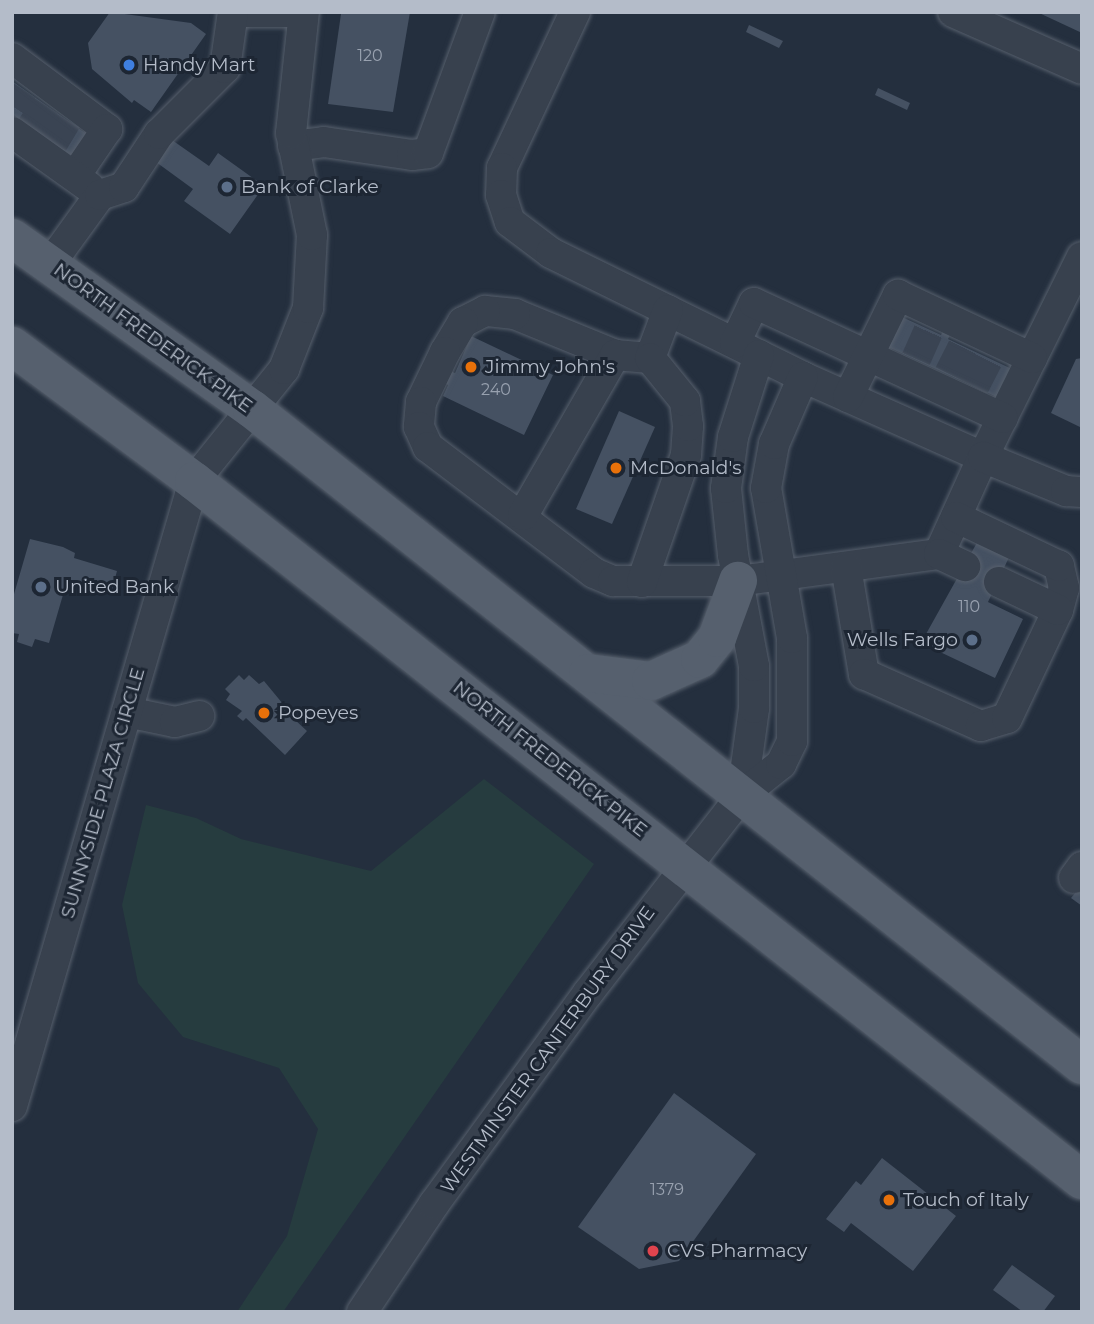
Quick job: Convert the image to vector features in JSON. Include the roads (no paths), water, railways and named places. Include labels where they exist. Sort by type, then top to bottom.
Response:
[{"type":"main road","name":"NORTH FREDERICK PIKE","points":[[12,238],[252,410],[1082,1065]]},
{"type":"main road","name":"NORTH FREDERICK PIKE","points":[[12,346],[194,481],[1082,1180]]},
{"type":"main road","points":[[588,673],[652,681],[699,659],[718,638],[738,581]]},
{"type":"street","points":[[50,264],[100,195],[124,187],[159,134],[225,68],[233,12]]},
{"type":"street","points":[[244,12],[290,12]]},
{"type":"street","points":[[194,481],[284,369],[308,308],[312,235],[293,146],[292,106],[305,38],[304,12]]},
{"type":"street","points":[[293,146],[324,142],[412,155],[428,153],[480,12]]},
{"type":"street","points":[[575,12],[502,168],[501,195],[510,222],[551,253],[803,377],[983,457],[1066,491],[1082,492]]},
{"type":"street","points":[[953,12],[1082,69]]},
{"type":"street","points":[[40,112],[75,176],[100,195]]},
{"type":"street","points":[[40,112],[107,129],[75,176]]},
{"type":"street","points":[[642,582],[686,454],[688,426],[685,401],[650,358],[615,355],[514,314],[485,311],[463,322],[421,402],[419,427],[428,447],[523,515],[594,573],[613,581],[642,582],[738,581],[846,567],[952,560],[956,517],[1082,257]]},
{"type":"street","points":[[848,397],[898,295],[933,322],[981,344],[1032,358]]},
{"type":"street","points":[[742,796],[754,708],[754,666],[738,581],[726,488],[754,303],[869,355],[912,366],[958,388],[1003,418]]},
{"type":"street","points":[[650,358],[668,310]]},
{"type":"street","points":[[523,515],[615,355]]},
{"type":"street","name":"WESTMINSTER CANTERBURY DRIVE","points":[[362,1312],[434,1203],[685,865],[742,796],[781,764],[792,741],[792,638],[766,488],[774,444],[803,377]]},
{"type":"street","name":"SUNNYSIDE PLAZA CIRCLE","points":[[12,1106],[194,481]]},
{"type":"street","points":[[846,567],[864,674],[981,726],[1007,718],[1058,610],[1064,588],[1059,566],[956,517]]},
{"type":"street","points":[[999,582],[1058,610]]},
{"type":"street","points":[[127,712],[175,722],[199,716]]},
{"type":"tunnel","points":[[12,106],[23,89]]},
{"type":"tunnel","points":[[31,128],[46,105]]},
{"type":"tunnel","points":[[53,143],[67,120]]},
{"type":"tunnel","points":[[916,359],[929,330]]},
{"type":"tunnel","points":[[949,374],[964,345]]},
{"type":"tunnel","points":[[974,387],[989,358]]},
{"type":"place","name":"Handy Mart","points":[[129,65]]},
{"type":"place","name":"Bank of Clarke","points":[[227,187]]},
{"type":"place","name":"Jimmy John's","points":[[471,367]]},
{"type":"place","name":"McDonald's","points":[[616,468]]},
{"type":"place","name":"United Bank","points":[[41,587]]},
{"type":"place","name":"Wells Fargo","points":[[972,640]]},
{"type":"place","name":"Popeyes","points":[[264,713]]},
{"type":"place","name":"Touch of Italy","points":[[889,1200]]},
{"type":"place","name":"CVS Pharmacy","points":[[653,1251]]}]
